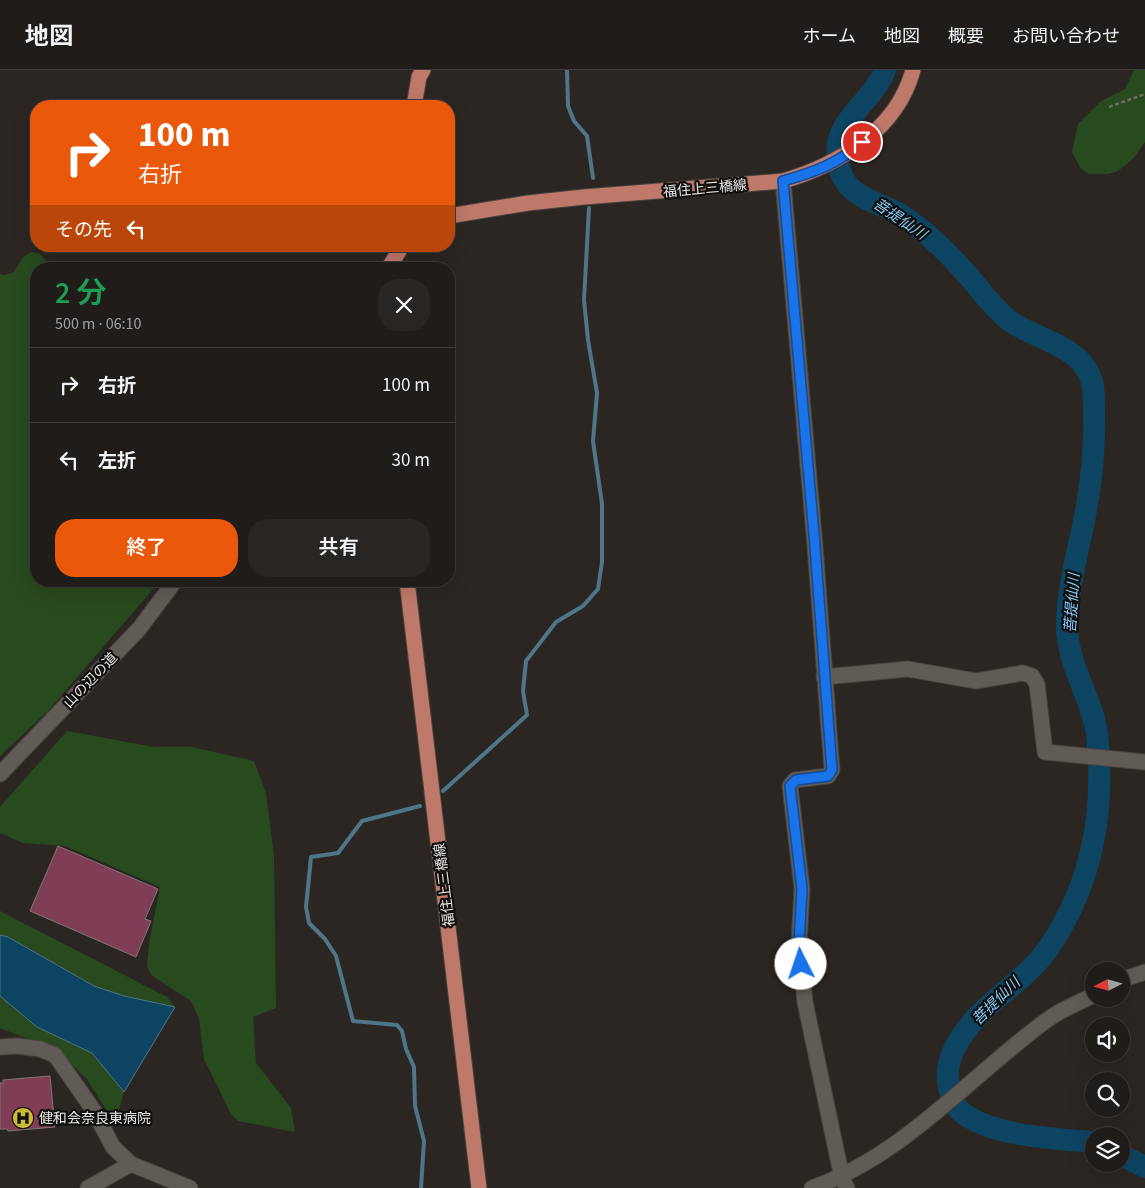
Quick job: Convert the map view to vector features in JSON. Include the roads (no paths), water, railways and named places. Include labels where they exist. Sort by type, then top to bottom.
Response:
[{"type":"main road","points":[[415,100],[419,77],[423,70]]},
{"type":"main road","name":"福住上三橋線","points":[[455,215],[519,204],[584,197],[783,181],[825,167],[850,154],[876,130],[898,103],[913,70]]},
{"type":"main road","name":"福住上三橋線","points":[[408,587],[479,1188]]},
{"type":"street","points":[[783,181],[815,546],[831,774],[796,780],[790,786],[802,889],[799,944],[805,1002],[845,1183]]},
{"type":"street","name":"山の辺の道","points":[[0,774],[139,629],[170,587]]},
{"type":"street","points":[[824,676],[908,668],[976,680],[1023,673],[1032,676],[1037,684],[1045,752],[1145,762]]},
{"type":"street","points":[[1130,977],[1145,972]]},
{"type":"street","points":[[812,1188],[845,1183],[899,1143],[1048,1019],[1085,1000]]},
{"type":"street","points":[[0,1047],[18,1046],[40,1049],[55,1055],[94,1111],[113,1147],[132,1164],[182,1187]]},
{"type":"street","points":[[88,1188],[132,1164]]},
{"type":"water","points":[[0,935],[8,937],[94,986],[124,996],[175,1007],[124,1092],[92,1053],[37,1027],[0,996]]},
{"type":"waterway","points":[[567,70],[568,106],[574,121],[587,136],[593,178]]},
{"type":"waterway","name":"菩提仙川","points":[[885,70],[874,90],[845,125],[840,135],[837,150],[840,170],[844,180],[852,190],[901,215],[926,234],[942,248],[969,276],[991,303],[1010,321],[1054,343],[1083,364],[1092,384],[1094,399],[1092,471],[1071,581],[1067,628],[1068,642],[1095,721],[1097,734],[1099,790],[1093,844],[1077,896],[1050,946],[1034,966],[984,1010],[970,1025],[955,1047],[948,1071],[948,1080],[954,1103],[967,1116],[982,1124],[1020,1134],[1085,1141]]},
{"type":"waterway","points":[[443,791],[527,715],[523,691],[526,661],[556,622],[583,606],[598,589],[602,562],[602,504],[593,441],[597,393],[588,340],[584,300],[589,208]]},
{"type":"waterway","points":[[420,806],[362,821],[338,853],[311,857],[306,907],[309,923],[325,939],[336,956],[353,1021],[397,1025],[402,1031],[406,1049],[414,1067],[415,1106],[424,1141],[421,1188]]},
{"type":"waterway","name":"菩提仙川","points":[[1130,1160],[1145,1167]]},
{"type":"place","name":"健和会奈良東病院","points":[[23,1118]]}]
